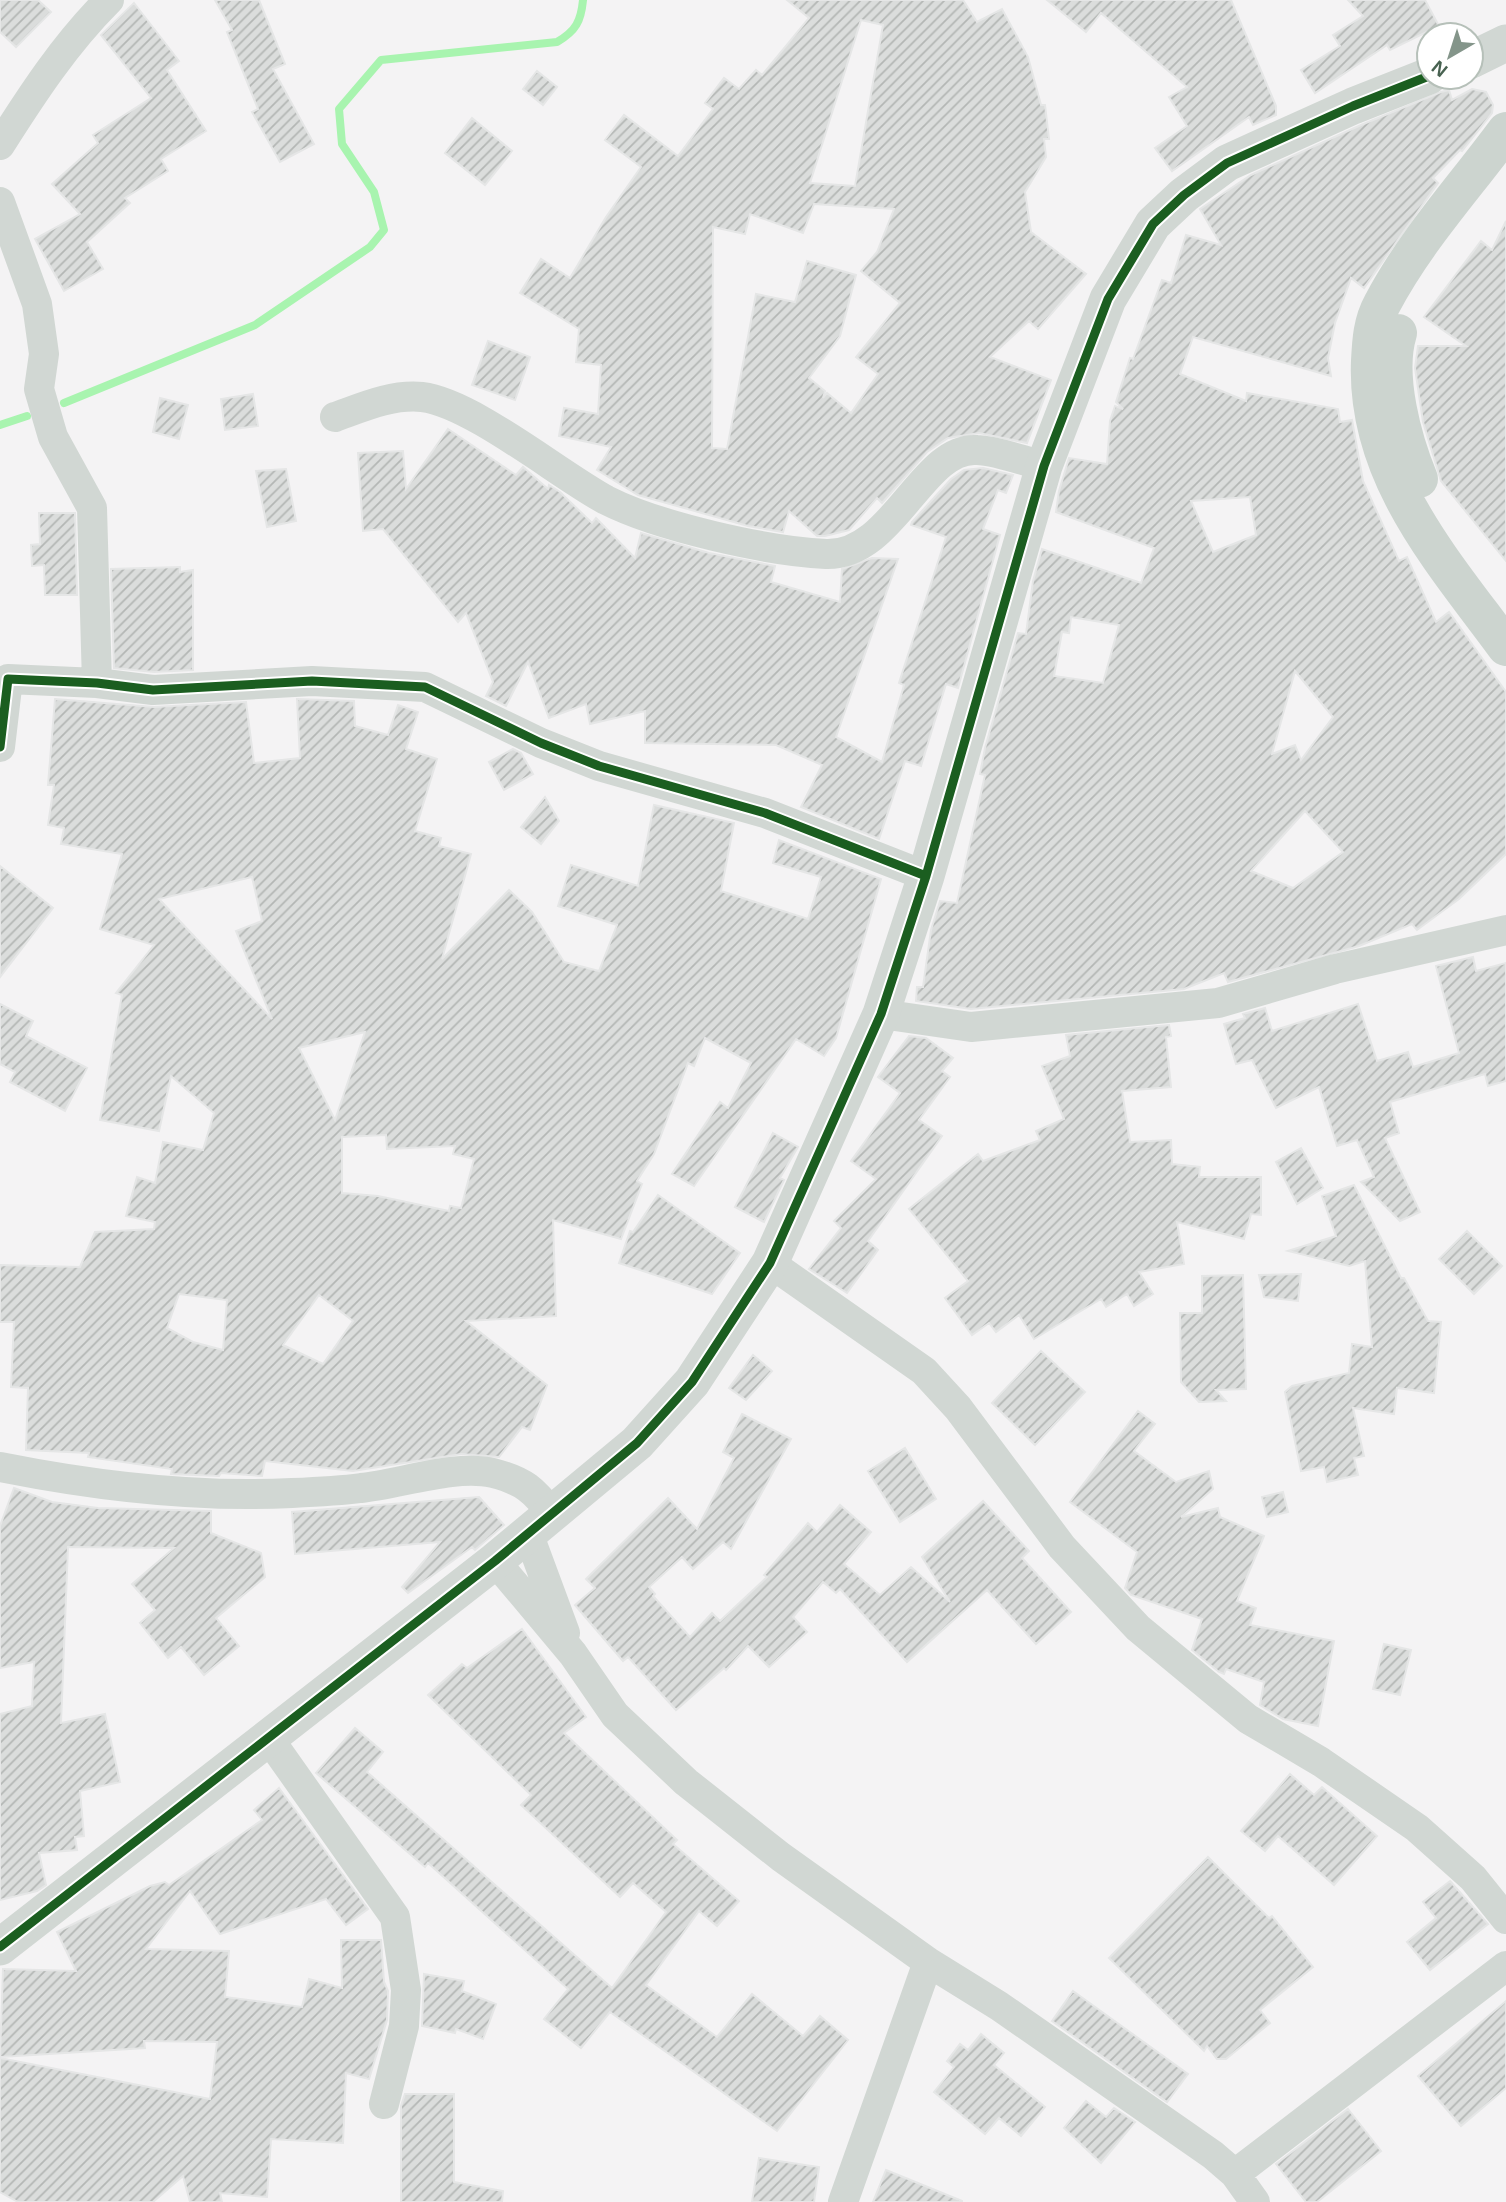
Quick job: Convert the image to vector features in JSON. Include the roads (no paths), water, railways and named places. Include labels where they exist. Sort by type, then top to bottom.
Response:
[{"type":"main road","points":[[1506,131],[1414,252],[1380,306],[1371,335],[1369,389],[1374,431],[1388,468],[1409,509],[1506,647]]},
{"type":"main road","points":[[1506,174],[1454,236],[1406,307],[1396,340],[1394,366],[1398,410],[1409,454],[1427,499],[1466,563],[1506,617]]},
{"type":"street","points":[[0,145],[50,68],[80,29],[109,0]]},
{"type":"street","points":[[1485,54],[1506,43]]},
{"type":"street","points":[[1485,66],[1506,71]]},
{"type":"street","points":[[0,1947],[267,1736],[495,1561],[637,1443],[692,1382],[770,1263],[881,1014],[926,876],[1044,466],[1108,299],[1153,224],[1184,195],[1227,163],[1353,106],[1415,82]]},
{"type":"street","points":[[0,202],[37,304],[44,354],[39,388],[53,437],[92,508],[97,683]]},
{"type":"street","points":[[335,416],[385,400],[422,397],[453,405],[606,500],[647,519],[782,550],[830,554],[868,543],[949,458],[975,449],[1044,466]]},
{"type":"street","points":[[0,747],[8,679],[97,683],[153,690],[312,681],[425,687],[541,743],[599,766],[765,813],[926,876]]},
{"type":"street","points":[[881,1014],[971,1027],[1218,1003],[1335,970],[1506,930]]},
{"type":"street","points":[[770,1263],[925,1371],[958,1408],[1062,1547],[1138,1628],[1248,1719],[1321,1762],[1417,1828],[1474,1878],[1506,1919]]},
{"type":"street","points":[[0,1467],[60,1479],[160,1491],[289,1493],[492,1473],[532,1488],[573,1654]]},
{"type":"street","points":[[495,1561],[573,1654],[615,1714],[686,1782],[781,1857],[928,1962],[999,2006],[1235,2174],[1255,2202]]},
{"type":"street","points":[[267,1736],[395,1917],[406,1990],[404,2026],[384,2104]]},
{"type":"street","points":[[843,2202],[928,1962]]},
{"type":"street","points":[[1235,2174],[1506,1966]]},
{"type":"waterway","points":[[64,403],[255,325],[370,247],[384,230],[374,192],[342,144],[339,109],[381,60],[557,42],[576,25],[583,0]]},
{"type":"waterway","points":[[0,425],[27,416]]}]
